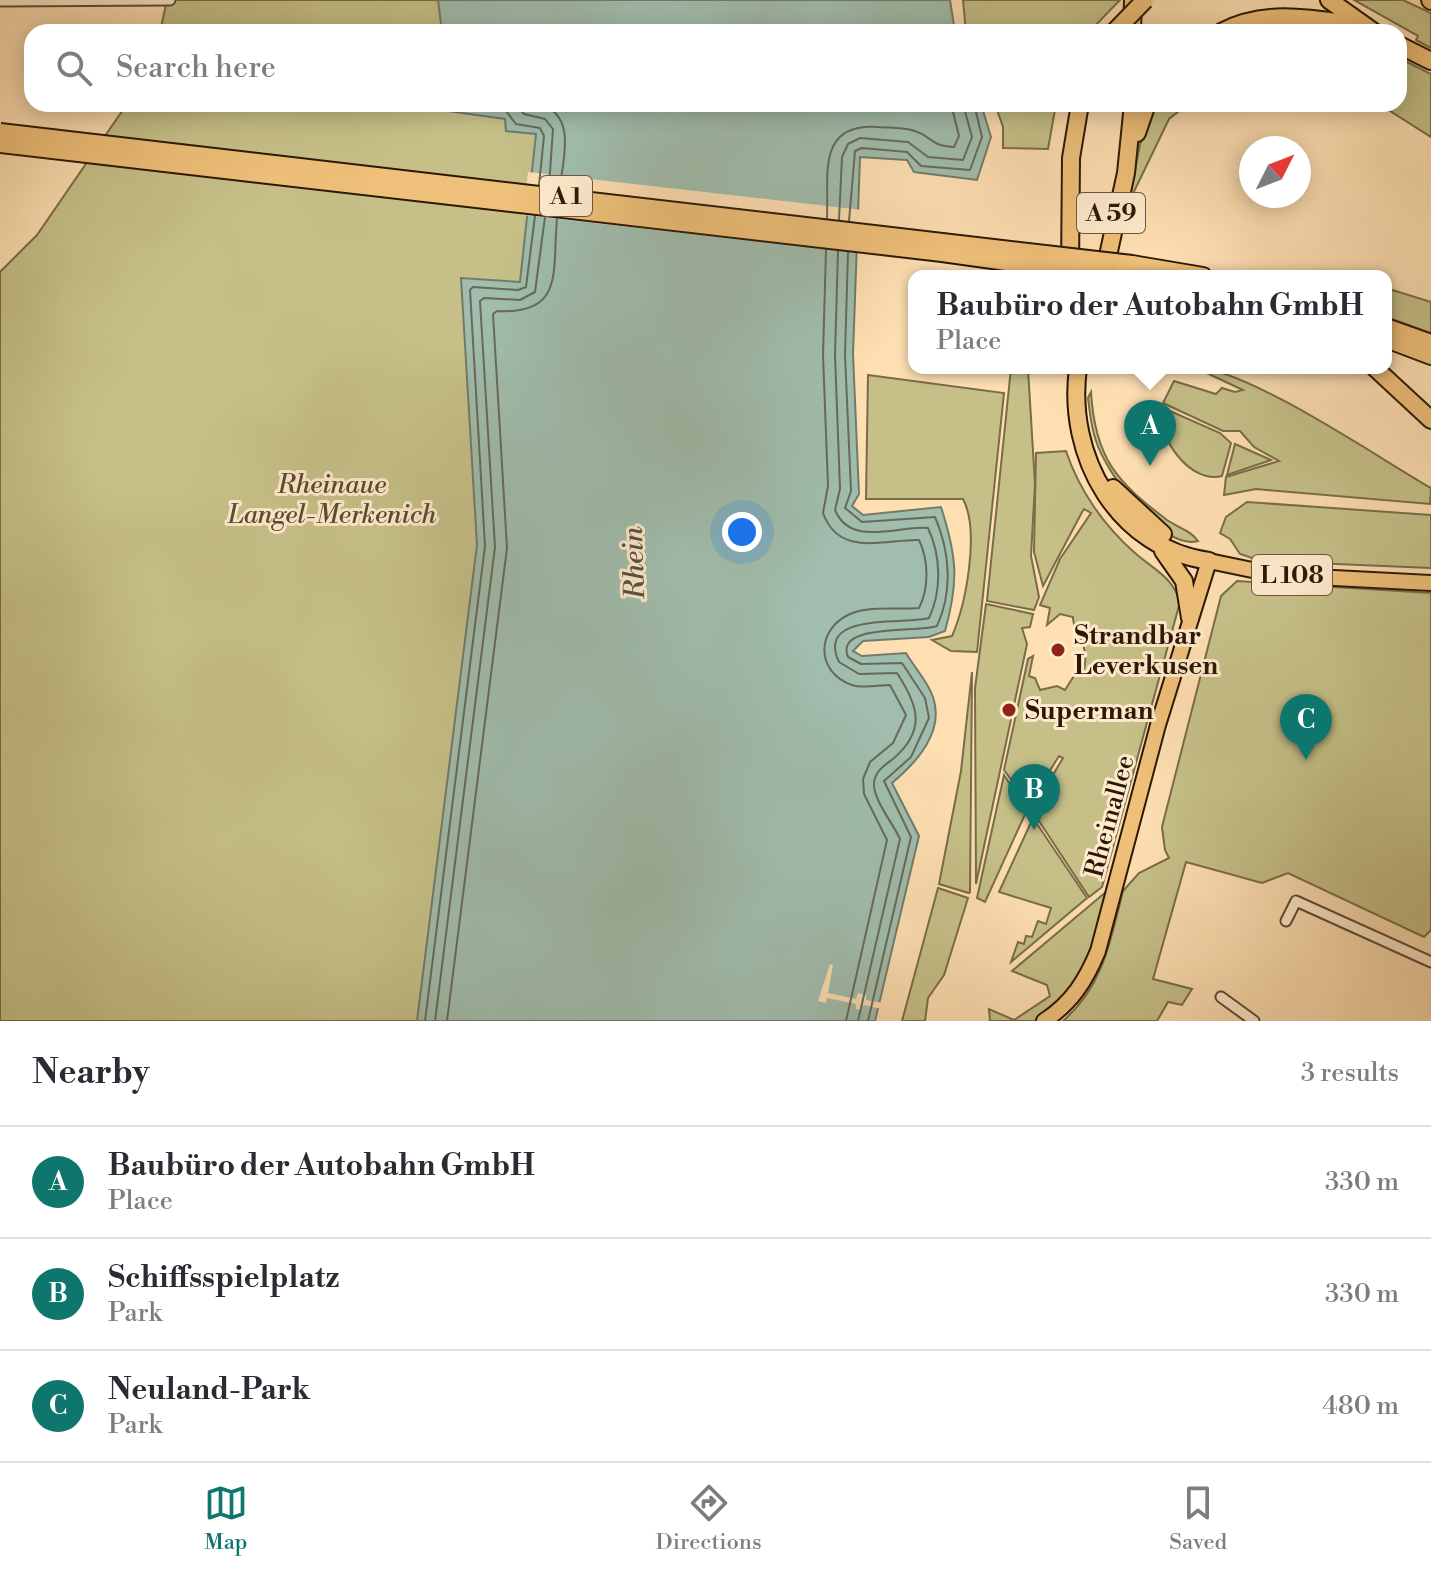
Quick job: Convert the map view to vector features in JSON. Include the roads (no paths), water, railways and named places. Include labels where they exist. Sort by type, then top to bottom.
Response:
[{"type":"highway","points":[[1130,24],[1131,0]]},
{"type":"highway","points":[[1122,24],[1145,0]]},
{"type":"highway","points":[[1329,0],[1361,24]]},
{"type":"highway","points":[[1246,24],[1267,17],[1309,17],[1343,24]]},
{"type":"highway","points":[[1407,49],[1431,61]]},
{"type":"highway","points":[[1070,270],[1068,224],[1074,127],[1078,112]]},
{"type":"highway","name":"A 59","points":[[1098,270],[1120,164],[1125,112]]},
{"type":"highway","name":"A 59","points":[[1106,270],[1126,173],[1132,112]]},
{"type":"highway","points":[[1126,173],[1145,112]]},
{"type":"highway","name":"A 1","points":[[0,132],[1168,270]]},
{"type":"highway","name":"A 1","points":[[0,144],[942,253],[1062,270]]},
{"type":"highway","points":[[1392,329],[1431,343]]},
{"type":"highway","points":[[1392,341],[1431,356]]},
{"type":"highway","points":[[1077,374],[1075,399],[1078,429],[1094,475],[1123,518],[1172,559],[1181,573],[1190,599],[1190,618]]},
{"type":"highway","points":[[1079,374],[1088,436],[1112,488],[1148,524],[1209,561]]},
{"type":"highway","points":[[1381,374],[1431,420]]},
{"type":"highway","points":[[1144,534],[1182,557],[1209,561]]},
{"type":"main road","name":"L 108","points":[[1209,561],[1276,575],[1431,583]]},
{"type":"main road","name":"Rheinallee","points":[[1044,1021],[1069,1002],[1087,976],[1098,951],[1190,618],[1209,561]]},
{"type":"street","points":[[0,1],[169,1]]},
{"type":"street","points":[[1286,921],[1296,901],[1431,962]]},
{"type":"street","points":[[1221,997],[1254,1021]]},
{"type":"water","points":[[438,0],[950,0],[954,24],[441,24]]},
{"type":"water","name":"Rhein","points":[[454,112],[983,112],[991,137],[977,180],[914,172],[907,160],[860,157],[853,354],[859,494],[852,506],[863,515],[941,507],[954,569],[953,598],[945,631],[929,637],[863,641],[853,651],[862,656],[906,653],[931,691],[936,710],[932,734],[926,746],[892,783],[919,836],[875,1021],[417,1021],[477,545],[461,278],[520,282],[536,134],[506,131],[505,119]]},
{"type":"place","name":"Baubüro der Autobahn GmbH","points":[[1150,466]]},
{"type":"place","name":"Strandbar Leverkusen","points":[[1058,650]]},
{"type":"place","name":"Superman","points":[[1009,710]]},
{"type":"place","name":"Neuland-Park","points":[[1306,760]]},
{"type":"place","name":"Schiffsspielplatz","points":[[1034,830]]},
{"type":"park label","name":"Rheinaue Langel-Merkenich","points":[[332,499]]}]
